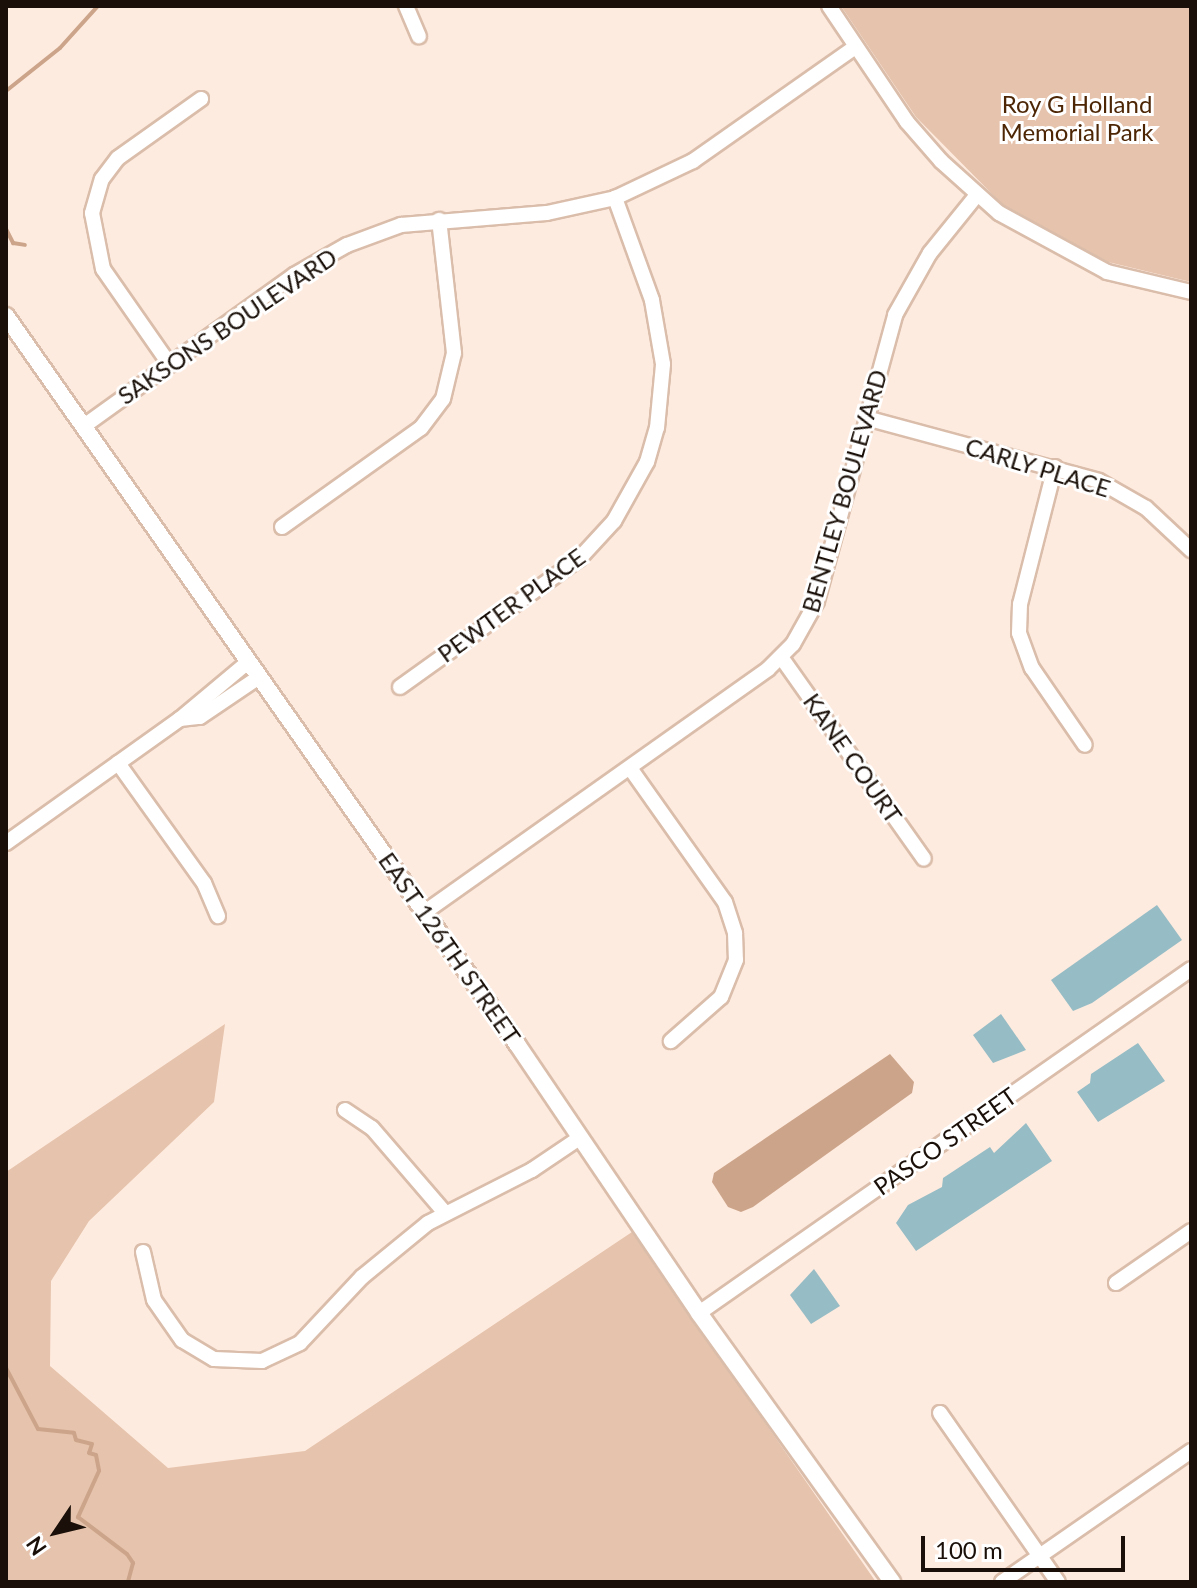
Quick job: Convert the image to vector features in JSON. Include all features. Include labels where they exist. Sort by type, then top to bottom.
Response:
[{"type":"main road","name":"EAST 126TH STREET","points":[[6,316],[425,912],[699,1313],[892,1582]]},
{"type":"street","points":[[406,6],[419,36]]},
{"type":"street","points":[[829,6],[854,48],[907,122],[977,195],[1072,257],[1137,281],[1191,292]]},
{"type":"street","name":"SAKSONS BOULEVARD","points":[[84,426],[317,260],[382,230],[439,220],[547,213],[615,198],[693,161],[854,48]]},
{"type":"street","points":[[170,365],[103,269],[92,213],[102,179],[118,158],[201,99]]},
{"type":"street","name":"BENTLEY BOULEVARD","points":[[425,912],[781,657],[817,601],[895,315],[910,284],[977,195]]},
{"type":"street","name":"PEWTER PLACE","points":[[400,687],[579,559],[614,521],[647,462],[662,393],[661,352],[652,300],[615,198]]},
{"type":"street","points":[[282,527],[421,428],[443,399],[454,353],[439,220]]},
{"type":"street","name":"CARLY PLACE","points":[[866,418],[1055,467],[1133,499],[1191,550]]},
{"type":"street","points":[[1055,467],[1020,604],[1019,633],[1032,668],[1085,745]]},
{"type":"street","name":"KANE COURT","points":[[781,657],[924,859]]},
{"type":"street","points":[[6,843],[180,719],[248,662]]},
{"type":"street","points":[[180,719],[200,717],[259,677]]},
{"type":"street","points":[[118,763],[204,883],[218,916]]},
{"type":"street","points":[[630,768],[725,902],[735,933],[736,960],[721,997],[671,1041]]},
{"type":"street","name":"PASCO STREET","points":[[699,1313],[1191,969]]},
{"type":"street","points":[[345,1110],[372,1128],[445,1213]]},
{"type":"street","points":[[143,1252],[154,1300],[182,1340],[214,1359],[262,1361],[300,1343],[362,1277],[445,1213],[532,1170],[578,1139]]},
{"type":"street","points":[[1116,1283],[1191,1231]]},
{"type":"street","points":[[940,1413],[1058,1582]]},
{"type":"street","points":[[1002,1582],[1191,1451]]},
{"type":"green space","name":"Roy G Holland Memorial Park","points":[[841,6],[1191,6],[1191,282],[1108,262],[1034,226],[1001,203],[916,117]]},
{"type":"green space","points":[[225,1024],[214,1102],[89,1221],[51,1281],[50,1366],[168,1468],[305,1451],[632,1232],[876,1582],[6,1582],[6,1172]]},
{"type":"shaded area","points":[[890,1054],[914,1082],[912,1093],[753,1207],[741,1212],[728,1207],[712,1182],[714,1173]]},
{"type":"building","points":[[1157,905],[1182,940],[1092,1003],[1073,1011],[1051,980]]},
{"type":"building","points":[[1001,1014],[1026,1050],[993,1063],[973,1035]]},
{"type":"building","points":[[1138,1043],[1165,1081],[1098,1122],[1077,1092],[1090,1083],[1091,1074]]},
{"type":"building","points":[[1026,1123],[1052,1161],[916,1251],[896,1223],[908,1205],[942,1187],[943,1178],[990,1147],[994,1153]]},
{"type":"building","points":[[814,1269],[840,1306],[811,1324],[790,1295]]},
{"type":"waterway","points":[[6,91],[60,48],[98,6]]},
{"type":"waterway","points":[[6,229],[13,243],[25,245]]},
{"type":"waterway","points":[[6,1368],[38,1429],[74,1433],[76,1440],[92,1444],[89,1453],[96,1455],[99,1471],[78,1517],[127,1554],[133,1563],[128,1582]]}]
